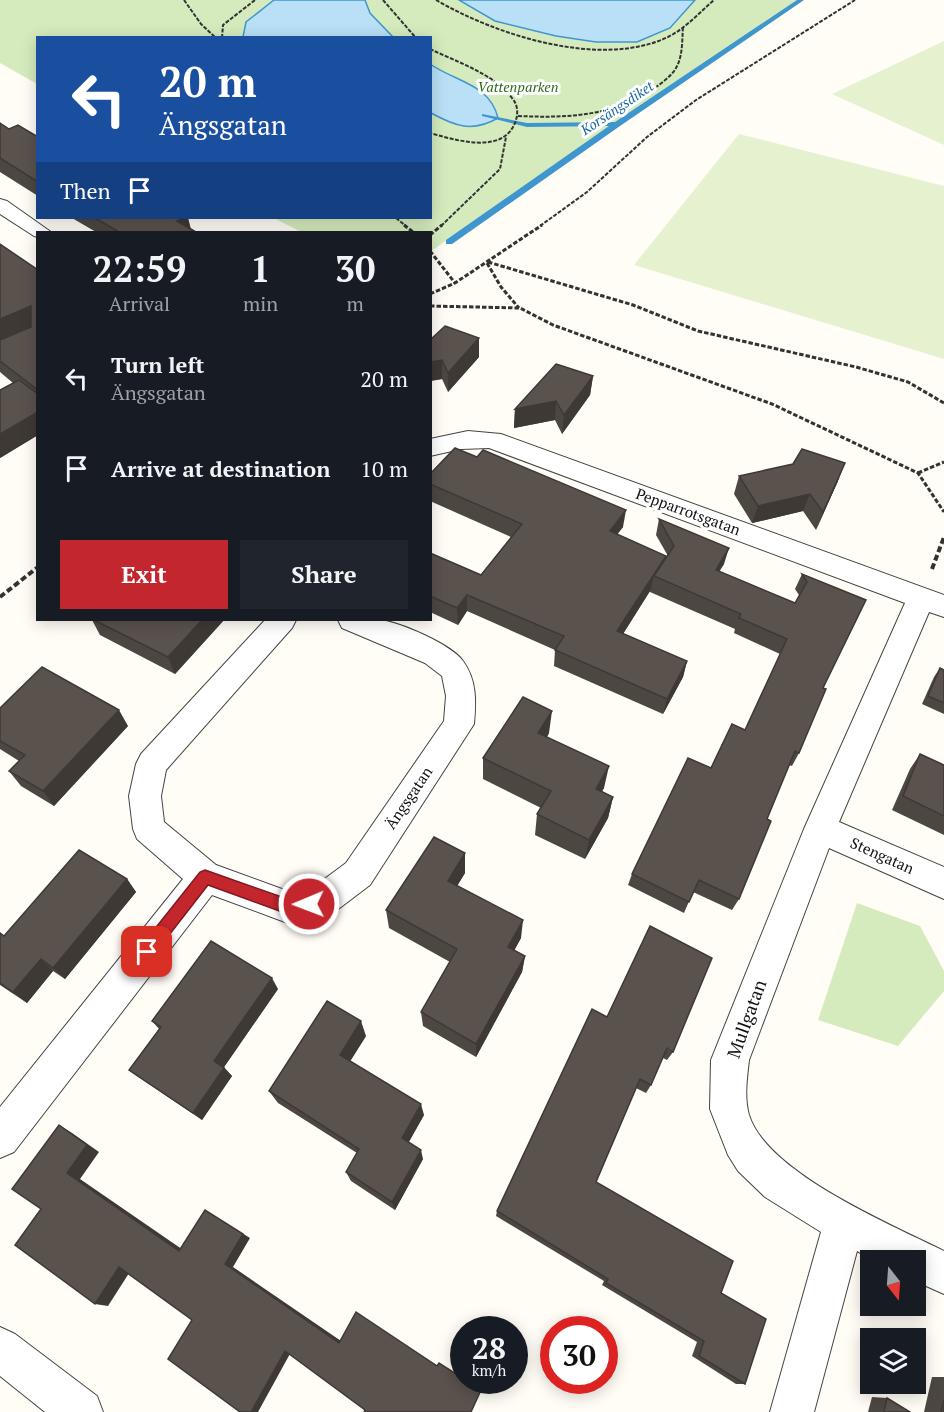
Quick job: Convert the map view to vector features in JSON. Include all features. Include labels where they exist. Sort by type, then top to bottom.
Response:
[{"type":"street","points":[[0,205],[39,231]]},
{"type":"street","name":"Pepparrotsgatan","points":[[432,447],[447,441],[467,438],[492,440],[933,602]]},
{"type":"street","name":"Mullgatan","points":[[933,602],[820,829],[730,1060],[727,1090],[732,1124],[751,1155],[776,1182],[844,1223],[944,1273]]},
{"type":"street","name":"Ängsgatan","points":[[281,621],[152,764],[145,796],[149,829],[205,877],[293,909],[326,899],[358,874],[459,724],[462,696],[453,669],[435,654],[354,621]]},
{"type":"street","name":"Stengatan","points":[[820,829],[944,883]]},
{"type":"street","points":[[0,1138],[205,877]]},
{"type":"street","points":[[792,1412],[844,1223]]},
{"type":"street","points":[[4,1360],[81,1412]]},
{"type":"path","points":[[184,0],[201,24],[214,36]]},
{"type":"path","points":[[222,36],[223,25],[255,0]]},
{"type":"path","points":[[383,0],[414,36]]},
{"type":"path","points":[[436,0],[451,10],[496,30],[548,45],[602,48],[642,46],[666,38],[714,0]]},
{"type":"path","points":[[432,293],[455,283],[521,240],[587,192],[647,137],[696,100],[855,0]]},
{"type":"path","points":[[518,116],[562,118],[597,115],[630,105],[666,79],[678,65],[683,26]]},
{"type":"path","points":[[432,50],[490,81],[511,96],[517,106],[518,116],[512,130],[506,136],[483,142],[458,141],[432,134]]},
{"type":"path","points":[[432,233],[453,216],[500,169],[506,136]]},
{"type":"path","points":[[397,219],[412,231]]},
{"type":"path","points":[[432,254],[455,283]]},
{"type":"path","points":[[487,262],[501,287],[520,308],[553,325],[772,404],[918,473],[944,512]]},
{"type":"path","points":[[487,262],[633,305],[698,331],[856,367],[908,382],[944,403]]},
{"type":"path","points":[[432,306],[520,308]]},
{"type":"path","points":[[918,473],[944,462]]},
{"type":"path","points":[[0,597],[36,569]]},
{"type":"green space","name":"Vattenparken","points":[[0,0],[804,0],[432,250],[432,231],[299,231],[276,219],[432,219],[432,36],[36,36],[36,83],[0,63]]},
{"type":"green space","points":[[944,41],[944,145],[832,94]]},
{"type":"green space","points":[[739,134],[944,186],[944,359],[634,265]]},
{"type":"green space","points":[[857,903],[920,926],[944,971],[944,991],[898,1046],[818,1020]]},
{"type":"water","points":[[274,0],[365,0],[370,13],[392,36],[243,36],[246,22]]},
{"type":"water","name":"Vattenparken","points":[[459,0],[695,0],[670,28],[637,42],[596,42],[556,36],[495,21]]},
{"type":"water","name":"Vattenparken","points":[[432,65],[480,91],[494,107],[498,118],[489,123],[472,126],[448,121],[432,113]]},
{"type":"building","points":[[0,123],[9,129],[18,125],[36,136],[36,181],[0,158]]},
{"type":"building","points":[[97,219],[182,219],[177,221],[194,231],[117,231]]},
{"type":"building","points":[[0,244],[36,269],[36,388],[0,361],[0,340],[31,327],[31,306],[0,319]]},
{"type":"building","points":[[445,326],[479,338],[448,373],[442,360],[432,362],[432,338]]},
{"type":"building","points":[[556,364],[593,376],[564,415],[556,401],[515,409]]},
{"type":"building","points":[[19,380],[36,393],[36,413],[0,434],[0,390]]},
{"type":"building","points":[[455,448],[477,457],[483,450],[626,510],[610,531],[666,556],[617,631],[687,661],[667,699],[555,650],[564,636],[467,595],[457,608],[432,597],[432,554],[481,575],[522,524],[432,485],[432,472]]},
{"type":"building","points":[[802,449],[845,463],[823,512],[810,494],[758,506],[739,476],[793,464]]},
{"type":"building","points":[[659,519],[729,548],[716,570],[795,603],[807,582],[802,574],[866,600],[823,688],[826,689],[799,753],[795,751],[767,819],[771,821],[739,899],[699,880],[689,902],[632,874],[688,758],[711,768],[732,724],[745,730],[787,639],[739,618],[741,614],[654,576],[674,546]]},
{"type":"building","points":[[96,621],[201,621],[168,657]]},
{"type":"building","points":[[42,667],[119,710],[43,791],[9,771],[25,755],[0,741],[0,708]]},
{"type":"building","points":[[940,668],[944,670],[944,703],[928,696]]},
{"type":"building","points":[[523,697],[552,711],[538,733],[609,766],[596,789],[613,797],[589,840],[537,814],[551,791],[483,758]]},
{"type":"building","points":[[920,754],[944,765],[944,816],[903,796]]},
{"type":"building","points":[[434,837],[465,853],[448,881],[523,920],[508,947],[525,956],[476,1044],[421,1012],[457,949],[386,910]]},
{"type":"building","points":[[79,850],[127,879],[53,968],[41,959],[13,992],[0,983],[0,933],[4,936]]},
{"type":"building","points":[[650,926],[712,958],[673,1052],[667,1048],[651,1085],[640,1079],[596,1182],[733,1261],[721,1293],[766,1319],[745,1384],[699,1356],[704,1341],[606,1283],[608,1279],[497,1211],[592,1009],[607,1017]]},
{"type":"building","points":[[211,941],[272,978],[214,1061],[224,1068],[193,1113],[129,1070],[161,1027],[152,1021]]},
{"type":"building","points":[[327,1001],[361,1021],[340,1055],[421,1104],[402,1138],[421,1150],[392,1202],[346,1172],[359,1149],[269,1091]]},
{"type":"building","points":[[59,1125],[87,1145],[67,1173],[179,1251],[205,1210],[243,1234],[225,1264],[339,1343],[356,1312],[437,1366],[439,1363],[450,1370],[450,1394],[479,1394],[471,1412],[364,1412],[365,1410],[285,1351],[251,1412],[240,1412],[168,1359],[192,1320],[119,1267],[95,1304],[15,1245],[41,1209],[12,1189]]},
{"type":"building","points":[[887,1398],[910,1412],[884,1412]]},
{"type":"waterway","name":"Korsängsdiket","points":[[617,124],[801,0]]},
{"type":"waterway","points":[[484,115],[527,125],[617,124]]},
{"type":"waterway","name":"Korsängsdiket","points":[[449,242],[617,124]]},
{"type":"route","points":[[147,952],[205,877],[293,909],[309,904]]}]
